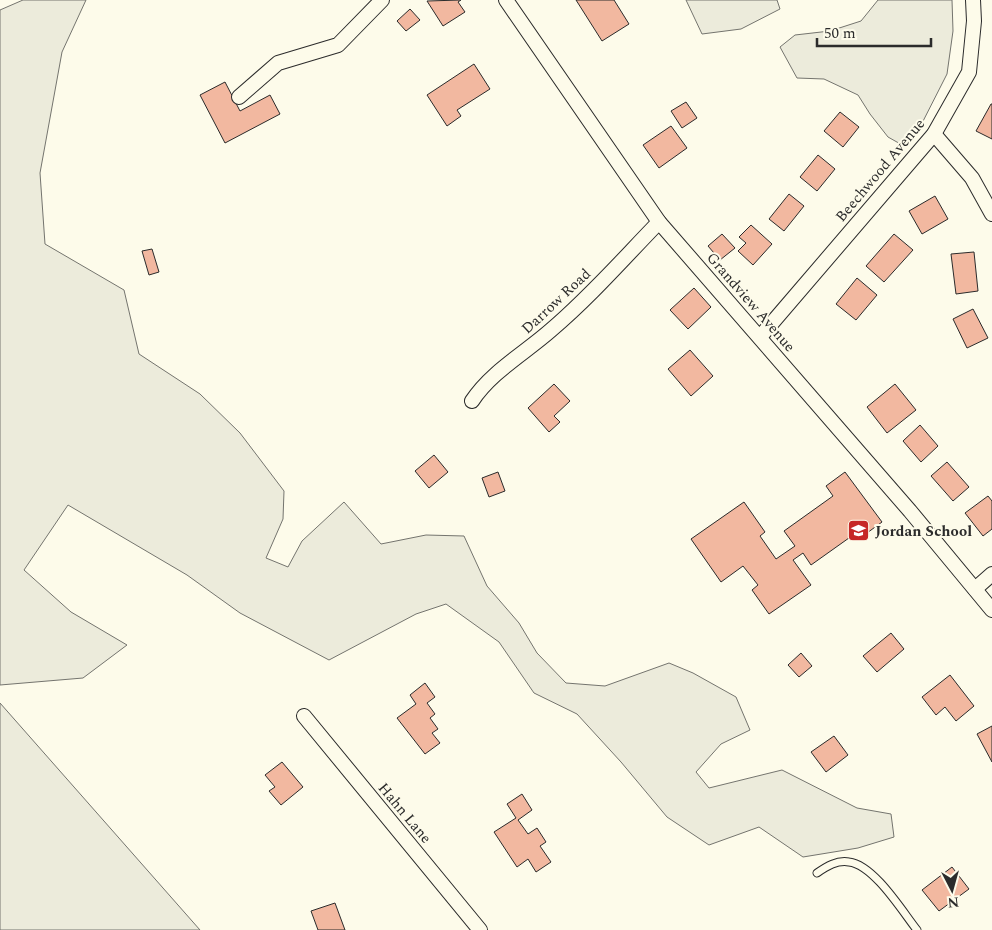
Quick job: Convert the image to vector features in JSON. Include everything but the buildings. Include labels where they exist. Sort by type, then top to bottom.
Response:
[{"type":"street","points":[[239,97],[278,63],[338,45],[382,0]]},
{"type":"street","name":"Grandview Avenue","points":[[506,0],[659,222],[760,337],[992,610]]},
{"type":"street","name":"Beechwood Avenue","points":[[760,337],[934,134],[969,72],[974,21],[973,0]]},
{"type":"street","points":[[934,134],[972,178],[992,214]]},
{"type":"street","name":"Darrow Road","points":[[472,401],[485,385],[586,298],[659,222]]},
{"type":"street","points":[[975,589],[992,574]]},
{"type":"street","name":"Hahn Lane","points":[[304,716],[480,930]]},
{"type":"lane","points":[[816,873],[839,862],[849,862],[864,867],[917,930]]},
{"type":"shaded area","points":[[23,0],[86,0],[62,52],[40,173],[45,244],[124,290],[139,354],[200,394],[240,433],[284,491],[283,519],[266,558],[288,567],[302,541],[344,502],[381,544],[426,535],[464,536],[487,586],[519,623],[537,653],[566,683],[605,686],[669,663],[693,673],[736,697],[750,730],[721,744],[696,772],[709,788],[782,770],[857,808],[891,814],[894,837],[858,848],[803,857],[759,827],[709,845],[667,817],[621,762],[577,714],[534,693],[499,642],[446,604],[416,614],[329,660],[240,613],[187,575],[68,505],[24,570],[71,612],[127,645],[83,678],[0,685],[0,10]]},
{"type":"shaded area","points":[[686,0],[777,0],[780,9],[741,29],[702,34]]},
{"type":"shaded area","points":[[878,0],[952,0],[953,31],[947,74],[917,133],[904,146],[888,137],[858,95],[824,79],[797,78],[780,47],[795,35],[830,31],[861,21]]},
{"type":"shaded area","points":[[0,703],[200,930],[0,930]]},
{"type":"place","name":"Jordan School","points":[[859,531]]}]
